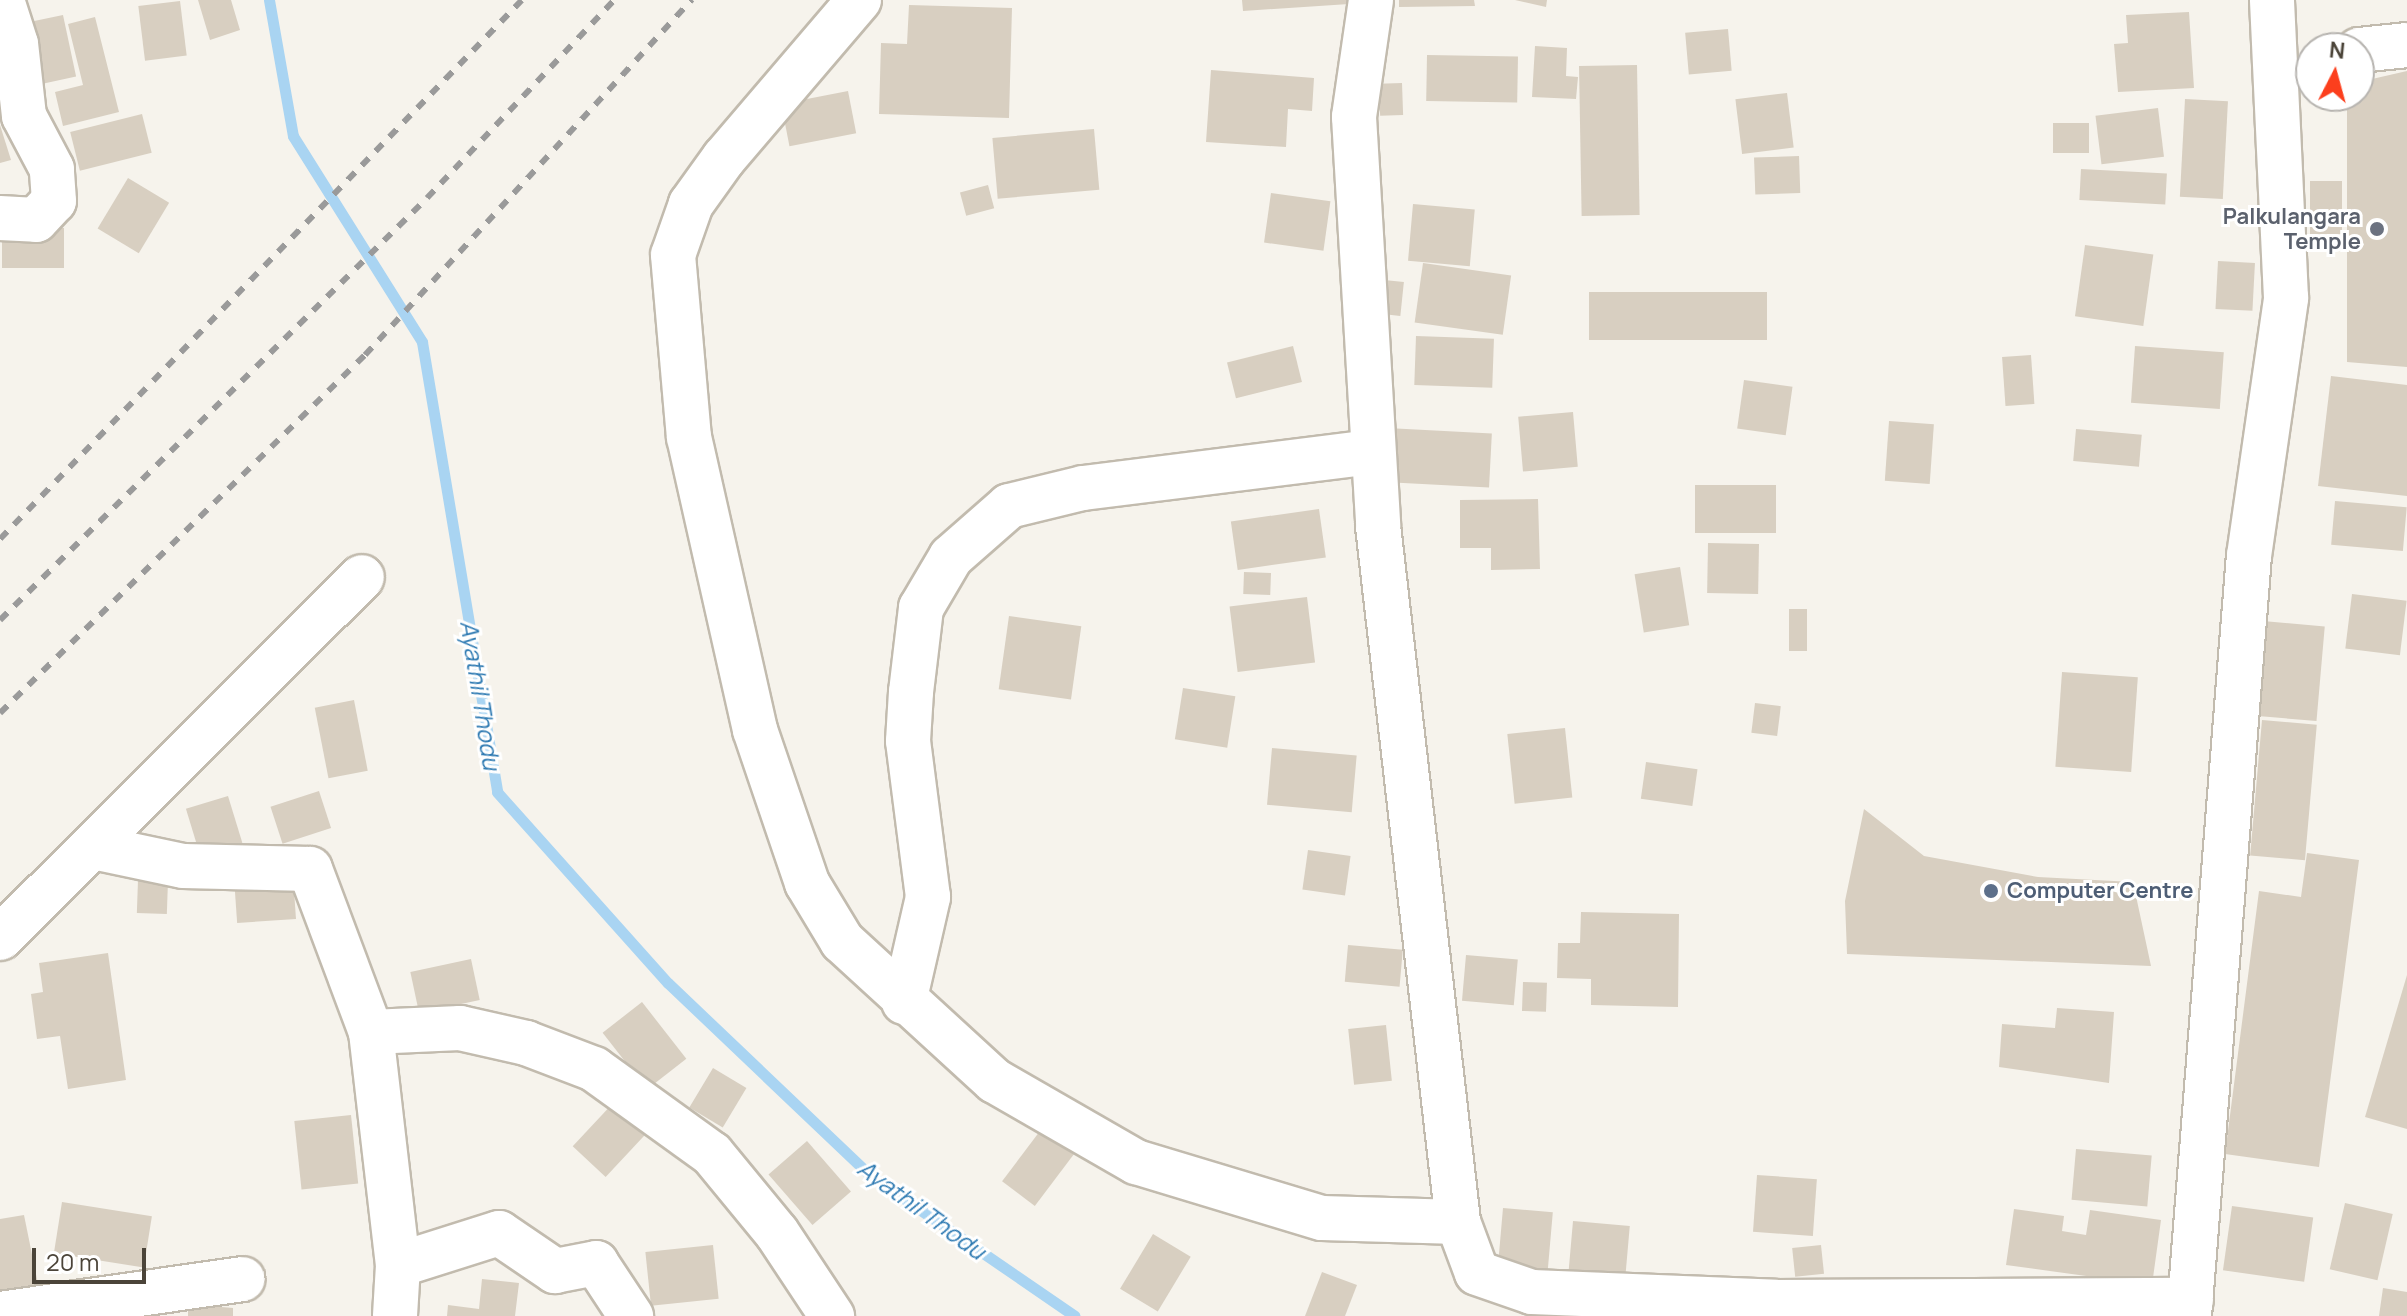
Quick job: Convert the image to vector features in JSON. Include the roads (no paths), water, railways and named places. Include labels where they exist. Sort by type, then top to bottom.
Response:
[{"type":"street","points":[[0,218],[36,220],[54,201],[45,150],[24,116],[16,44],[2,0]]},
{"type":"street","points":[[859,0],[691,204],[673,255],[673,299],[689,437],[755,730],[807,883],[842,941],[904,1002],[995,1081],[1136,1162],[1322,1218],[1458,1222]]},
{"type":"street","points":[[1371,0],[1354,117],[1373,452],[1458,1222],[1477,1273],[1532,1292],[1776,1302],[2190,1308],[2249,556],[2286,298],[2294,56],[2272,0]]},
{"type":"street","points":[[2375,48],[2407,45]]},
{"type":"street","points":[[904,1002],[928,897],[908,741],[911,692],[921,608],[951,557],[1009,506],[1083,488],[1373,452]]},
{"type":"street","points":[[0,938],[362,577]]},
{"type":"street","points":[[93,847],[183,866],[310,869],[371,1032],[398,1265],[395,1316]]},
{"type":"street","points":[[371,1032],[460,1028],[526,1043],[594,1069],[712,1154],[777,1233],[832,1316]]},
{"type":"street","points":[[398,1265],[499,1233],[555,1271],[596,1263],[631,1316]]},
{"type":"street","points":[[0,1314],[242,1279]]},
{"type":"waterway","name":"Ayathil Thodu","points":[[269,0],[293,136],[422,342],[497,792],[668,983],[871,1176],[1075,1316]]},
{"type":"railway","points":[[0,539],[522,0]]},
{"type":"railway","points":[[0,620],[427,198],[614,0]]},
{"type":"railway","points":[[0,713],[365,355],[692,0]]},
{"type":"place","name":"Palkulangara Temple","points":[[2377,229]]},
{"type":"place","name":"Computer Centre","points":[[1991,891]]}]
